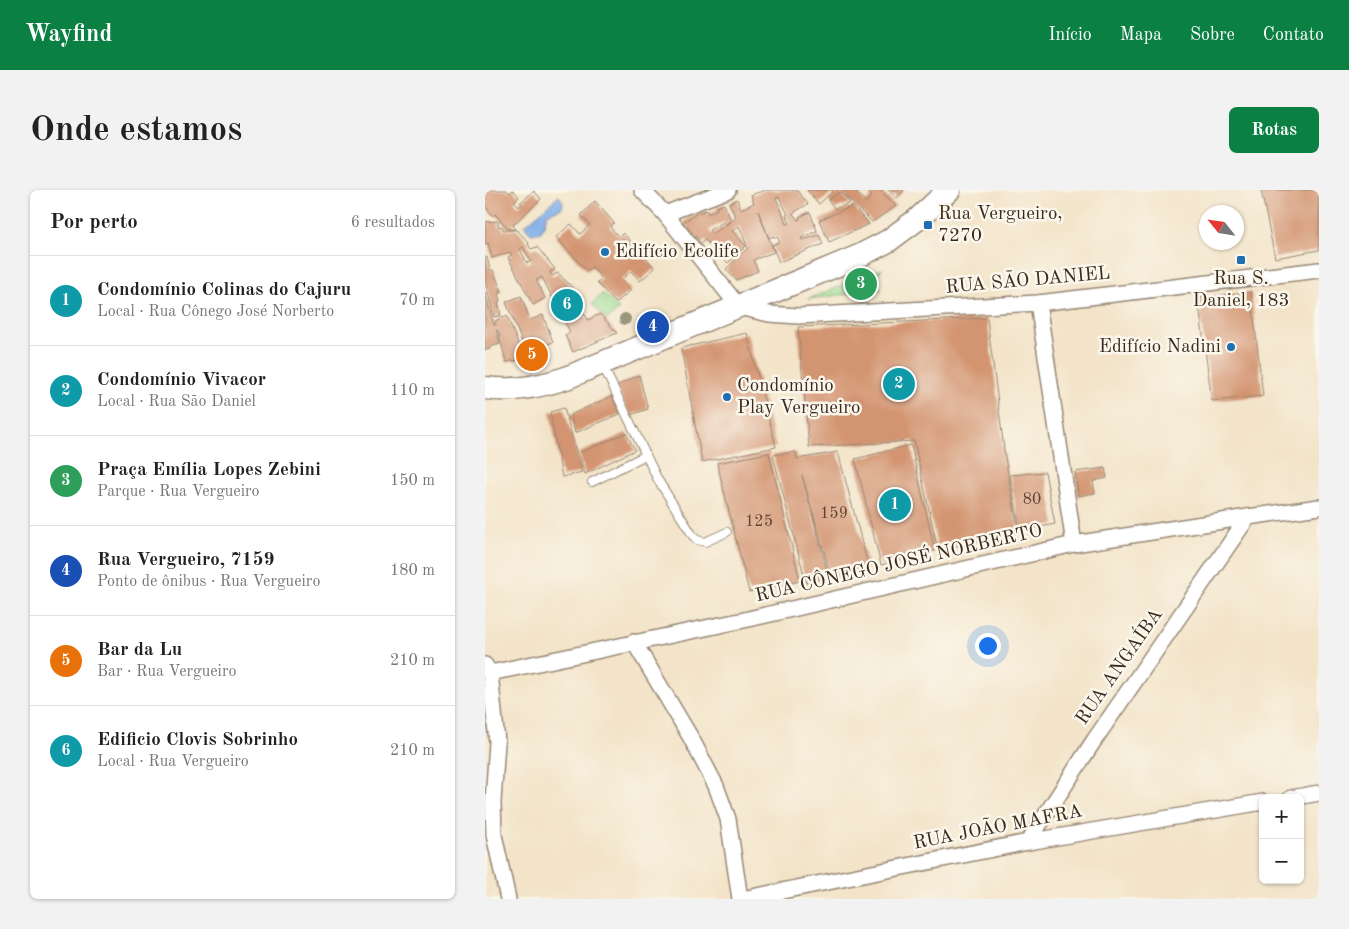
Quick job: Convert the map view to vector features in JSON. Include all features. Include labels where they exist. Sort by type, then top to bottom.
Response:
[{"type":"main road","points":[[485,388],[514,390],[538,387],[566,378],[859,256],[888,241],[919,218],[949,190]]},
{"type":"street","points":[[642,190],[665,214],[739,307]]},
{"type":"street","points":[[665,214],[728,190]]},
{"type":"street","name":"RUA SÃO DANIEL","points":[[739,307],[769,314],[798,316],[1038,303],[1319,270]]},
{"type":"street","points":[[1038,303],[1074,544]]},
{"type":"street","name":"RUA CÔNEGO JOSÉ NORBERTO","points":[[487,669],[744,620],[1074,544],[1248,516],[1319,507]]},
{"type":"street","name":"RUA ANGAÍBA","points":[[1028,842],[1095,739],[1248,516]]},
{"type":"street","points":[[634,642],[691,738],[716,786],[728,819],[741,899]]},
{"type":"street","points":[[487,669],[497,742],[493,802],[494,835],[508,899]]},
{"type":"street","points":[[1304,796],[1319,793]]},
{"type":"street","name":"RUA JOÃO MAFRA","points":[[741,899],[783,895],[1028,842],[1259,803]]},
{"type":"lane","points":[[602,364],[658,480],[697,540],[705,542],[727,532]]},
{"type":"lane","points":[[592,482],[646,455]]},
{"type":"green space","points":[[882,269],[877,280],[881,290],[808,299]]},
{"type":"green space","points":[[603,293],[619,309],[607,320],[592,304]]},
{"type":"water","points":[[559,196],[563,202],[562,208],[547,214],[541,232],[532,234],[524,226]]},
{"type":"building","points":[[485,190],[507,190],[509,193],[513,190],[519,197],[514,201],[519,207],[522,204],[520,203],[534,191],[541,199],[513,225],[516,229],[508,229],[485,206]]},
{"type":"building","points":[[765,190],[797,190],[808,204],[793,214],[798,220],[800,219],[799,217],[810,212],[817,231],[801,238],[802,240],[819,235],[823,244],[779,262],[772,245],[780,242],[777,237],[769,238],[758,211],[774,252],[753,260],[758,271],[736,280],[726,269],[748,248],[739,226],[732,231],[746,246],[728,263],[705,240],[701,243],[683,222],[706,210],[708,214],[717,209],[716,207],[724,204],[731,220],[725,225],[724,222],[709,230],[712,234],[736,218],[729,203],[737,199],[741,209],[754,203],[751,195]],"holes":[[[779,197],[788,214],[786,215],[790,223],[787,224],[776,198]]]},
{"type":"building","points":[[807,190],[834,190],[819,204]]},
{"type":"building","points":[[842,190],[854,190],[866,202],[872,196],[865,190],[880,190],[896,206],[872,222],[842,193]]},
{"type":"building","points":[[888,190],[904,190],[897,198]]},
{"type":"building","points":[[1261,190],[1319,190],[1319,250],[1275,258]]},
{"type":"building","points":[[840,192],[850,203],[835,209],[828,200]]},
{"type":"building","name":"Edifício Ecolife","points":[[595,201],[614,223],[610,227],[619,237],[623,233],[655,268],[640,281],[631,271],[621,280],[631,290],[616,303],[597,283],[602,279],[592,267],[587,271],[556,237],[571,224],[580,234],[590,225],[581,215]]},
{"type":"building","points":[[853,206],[869,224],[829,242],[819,220]]},
{"type":"building","points":[[498,221],[498,226],[503,227],[503,230],[517,230],[529,243],[531,249],[537,247],[555,269],[550,272],[552,276],[558,273],[579,294],[574,297],[588,320],[600,314],[617,333],[573,352],[565,335],[570,332],[542,277],[536,280],[545,298],[533,305],[508,257],[512,255],[510,252],[492,258],[488,243],[485,244],[485,222]],"holes":[[[523,247],[531,261],[527,263],[520,249]]]},
{"type":"building","points":[[487,257],[490,270],[493,270],[502,292],[498,293],[501,316],[494,317],[485,281],[485,258]]},
{"type":"building","name":"Edifício Nadini","points":[[1251,292],[1263,396],[1212,401],[1198,298]]},
{"type":"building","points":[[485,293],[494,325],[496,324],[495,321],[507,316],[524,359],[506,362],[498,330],[496,330],[500,344],[485,350]]},
{"type":"building","points":[[521,296],[530,320],[543,315],[553,342],[532,350],[536,362],[531,364],[506,302]]},
{"type":"building","points":[[987,318],[1005,457],[1018,530],[938,551],[914,441],[809,447],[798,327]]},
{"type":"building","name":"Condomínio Play Vergueiro","points":[[747,333],[776,447],[702,462],[681,348]]},
{"type":"building","points":[[639,375],[648,409],[630,415],[616,386]]},
{"type":"building","points":[[612,396],[620,414],[575,433],[570,415]]},
{"type":"building","points":[[564,408],[582,472],[562,477],[550,412]]},
{"type":"building","points":[[626,433],[635,450],[585,474],[579,453]]},
{"type":"building","points":[[911,445],[935,551],[881,565],[855,459]]},
{"type":"building","points":[[796,452],[797,459],[838,452],[869,569],[832,579],[802,475],[829,577],[806,583],[773,455]]},
{"type":"building","points":[[769,453],[800,581],[749,592],[717,463]]},
{"type":"building","points":[[1105,468],[1107,478],[1093,481],[1095,493],[1078,496],[1075,472]]},
{"type":"building","points":[[1045,472],[1055,524],[1020,531],[1010,475]]},
{"type":"place","name":"Rua Vergueiro, 7270","points":[[928,225]]},
{"type":"place","name":"Edifício Ecolife","points":[[605,252]]},
{"type":"place","name":"Rua S. Daniel, 183","points":[[1241,260]]},
{"type":"place","name":"Praça Emília Lopes Zebini","points":[[861,284]]},
{"type":"place","name":"Edificio Clovis Sobrinho","points":[[567,305]]},
{"type":"place","name":"Rua Vergueiro, 7159","points":[[653,327]]},
{"type":"place","name":"Edifício Nadini","points":[[1231,347]]},
{"type":"place","name":"Bar da Lu","points":[[532,355]]},
{"type":"place","name":"Condomínio Vivacor","points":[[899,384]]},
{"type":"place","name":"Condomínio Play Vergueiro","points":[[727,397]]},
{"type":"place","name":"Condomínio Colinas do Cajuru","points":[[895,505]]}]
